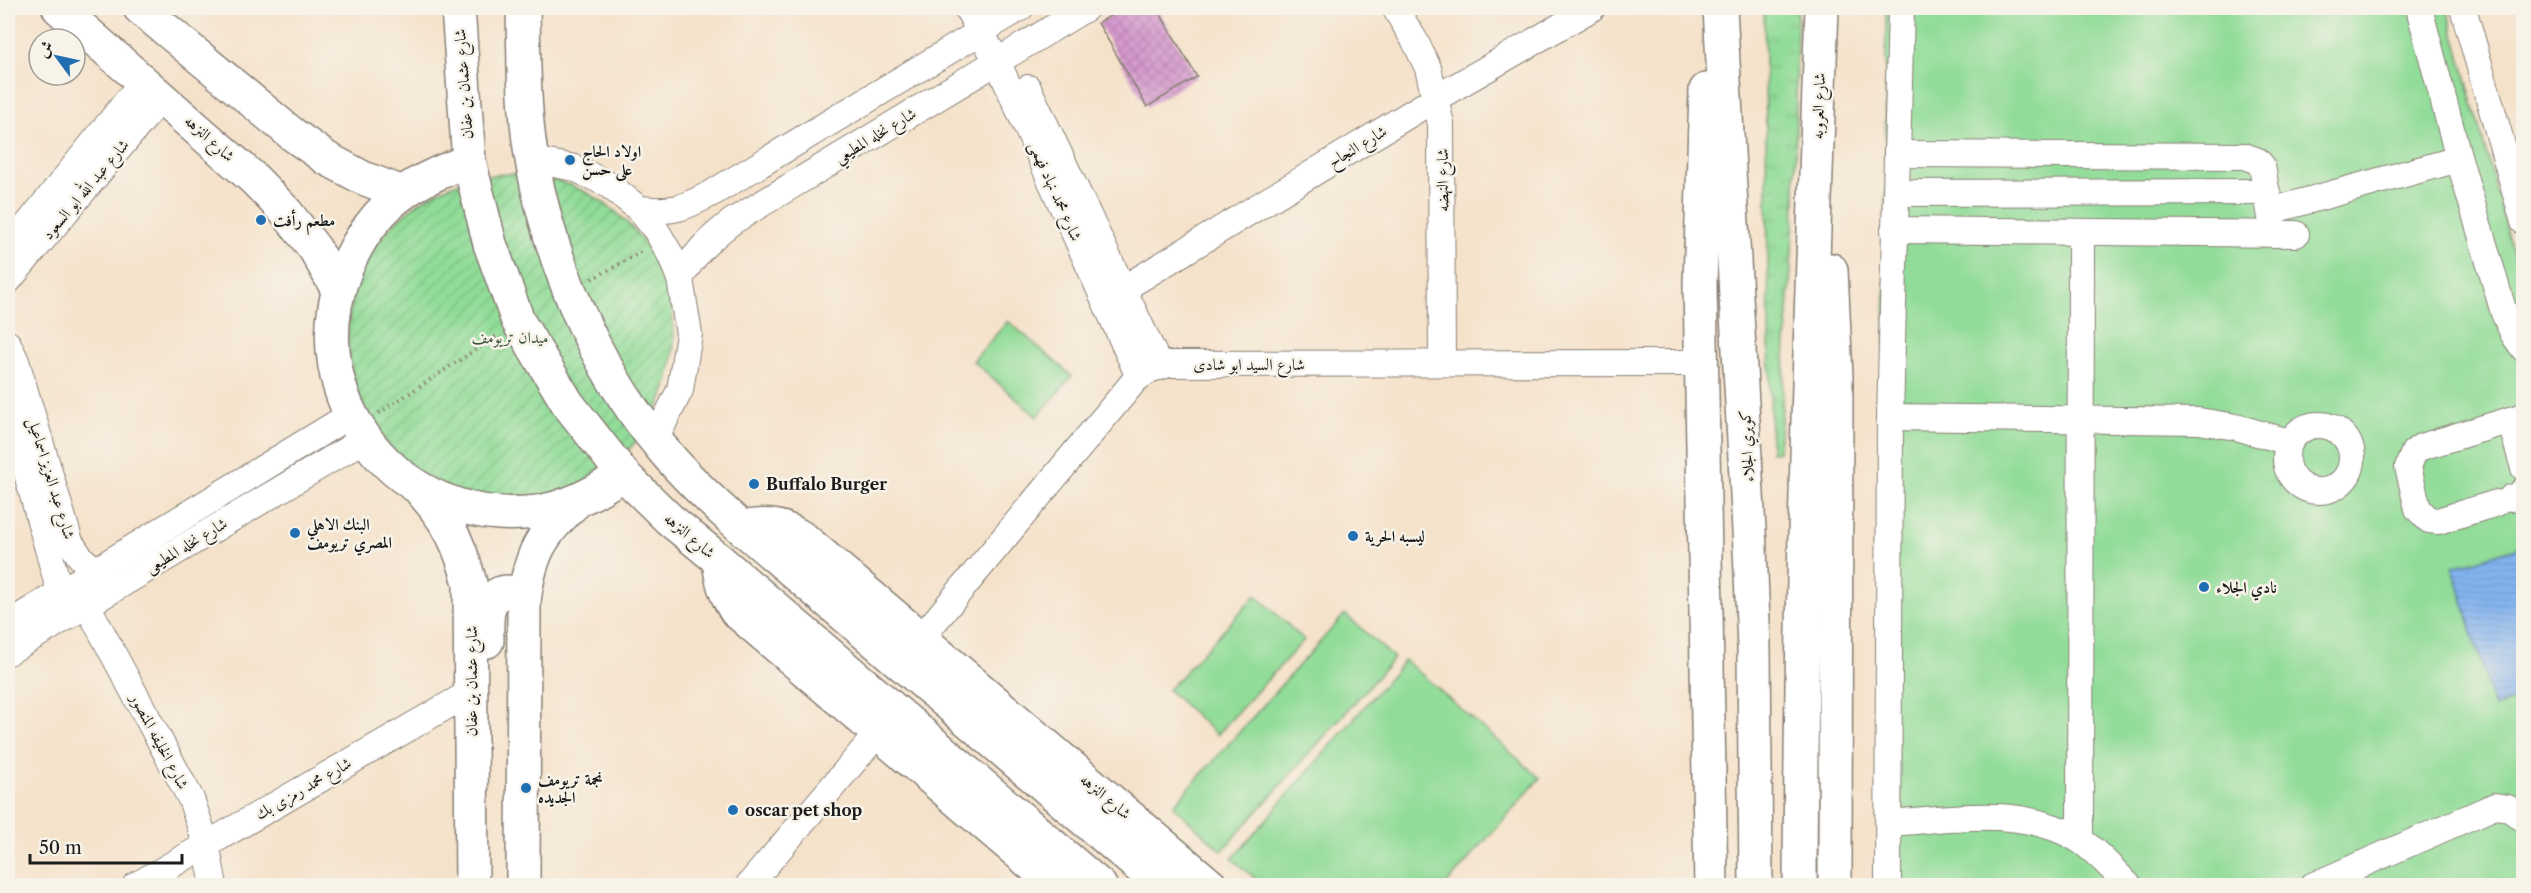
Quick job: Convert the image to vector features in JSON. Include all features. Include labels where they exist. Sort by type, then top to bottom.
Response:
[{"type":"main road","name":"شارع النزهه","points":[[59,8],[255,179],[286,212],[315,249],[338,290]]},
{"type":"main road","points":[[140,8],[292,134],[326,158],[363,177],[403,193]]},
{"type":"main road","name":"شارع عثمان بن عفان","points":[[458,8],[469,161]]},
{"type":"main road","points":[[523,8],[525,94],[532,160],[549,230],[569,291],[611,376],[655,440],[682,472],[742,528],[1162,885]]},
{"type":"main road","points":[[1711,885],[1700,284],[1708,64],[1718,8]]},
{"type":"main road","name":"كوبري الجلاء","points":[[1718,8],[1750,537],[1755,670],[1756,885]]},
{"type":"main road","name":"شارع العروبه","points":[[1815,204],[1822,8]]},
{"type":"main road","name":"شارع النزهه","points":[[469,161],[490,244],[518,321],[568,404],[623,474],[669,519],[719,560],[720,577],[726,595],[736,611],[1057,885]]},
{"type":"main road","points":[[469,161],[434,174],[403,193],[374,220],[352,253],[338,290],[332,321],[333,354],[339,385],[357,427],[390,467],[421,490],[458,506],[497,513],[537,512],[576,501],[623,474]]},
{"type":"main road","points":[[1800,885],[1802,635],[1815,204]]},
{"type":"main road","points":[[1815,204],[1830,266],[1834,315],[1837,481],[1835,885]]},
{"type":"main road","name":"شارع عثمان بن عفان","points":[[421,490],[444,518],[461,549],[470,582],[472,885]]},
{"type":"main road","points":[[523,885],[524,601],[528,572],[539,545],[555,521],[576,501]]},
{"type":"main road","name":"شارع النزهه","points":[[742,528],[776,525],[792,531],[1211,885]]},
{"type":"main road","points":[[719,560],[1100,885]]},
{"type":"main road","points":[[471,682],[485,659],[488,610],[493,599],[497,595],[509,592],[515,593],[524,601]]},
{"type":"street","name":"شارع محمد نهاد فهمى","points":[[967,8],[987,21],[1150,372]]},
{"type":"street","name":"شارع نخله المطيعي","points":[[639,209],[664,212],[690,205],[987,21],[1020,8]]},
{"type":"street","name":"شارع نخله المطيعي","points":[[680,279],[693,256],[711,237],[733,221],[1086,8]]},
{"type":"street","name":"شارع النهضه","points":[[1395,8],[1415,40],[1428,68],[1436,98],[1442,150],[1442,363]]},
{"type":"street","name":"شارع النجاح","points":[[1123,288],[1436,98],[1592,8]]},
{"type":"street","points":[[1888,885],[1890,417],[1901,8]]},
{"type":"street","points":[[2419,8],[2459,159],[2504,313],[2523,349]]},
{"type":"street","points":[[2463,8],[2523,222]]},
{"type":"street","name":"شارع محمد نهاد فهمى","points":[[1004,57],[1123,288],[1150,372]]},
{"type":"street","name":"شارع عبد الله ابو السعود","points":[[8,249],[153,89]]},
{"type":"street","name":"شارع عبد الله ابو السعود","points":[[8,280],[153,89]]},
{"type":"street","points":[[1897,154],[2244,156],[2258,161],[2262,166],[2277,218]]},
{"type":"street","points":[[1894,230],[2081,232],[2277,218],[2459,159]]},
{"type":"street","points":[[532,160],[575,168],[609,185],[639,209],[662,240],[680,279],[689,334],[684,368],[680,390],[655,440]]},
{"type":"street","points":[[1896,193],[2277,218]]},
{"type":"street","points":[[2080,840],[2081,232]]},
{"type":"street","name":"شارع عبد العزيز اسماعيل","points":[[8,344],[16,361],[70,542],[81,558],[95,570]]},
{"type":"street","name":"شارع السيد ابو شادى","points":[[1150,372],[1169,364],[1701,363]]},
{"type":"street","points":[[921,638],[1150,372]]},
{"type":"street","name":"شارع عبد العزيز اسماعيل","points":[[8,406],[60,592]]},
{"type":"street","points":[[1890,417],[2199,421],[2236,427],[2289,442]]},
{"type":"street","points":[[2510,497],[2438,521],[2429,520],[2418,508],[2408,467],[2414,452],[2421,447],[2517,418],[2523,468]]},
{"type":"street","name":"شارع نخله المطيعى","points":[[8,624],[95,570],[357,427]]},
{"type":"street","name":"شارع نخله المطيعى","points":[[8,652],[87,605],[357,427]]},
{"type":"street","name":"شارع الخليفه المنصور","points":[[87,605],[191,800],[206,843],[214,885]]},
{"type":"street","name":"شارع محمد رمزى بك","points":[[135,885],[471,682]]},
{"type":"street","points":[[748,885],[879,733]]},
{"type":"street","points":[[2312,885],[2495,806],[2508,808],[2523,819]]},
{"type":"street","points":[[1888,823],[1999,816],[2028,819],[2055,827],[2080,840],[2129,885]]},
{"type":"green space","points":[[1764,8],[1797,8],[1795,205],[1779,451],[1771,452]]},
{"type":"green space","name":"نادي الجلاء","points":[[1886,8],[2447,8],[2523,289],[2523,885],[1883,886]]},
{"type":"green space","name":"ميدان تريومف","points":[[511,174],[543,177],[588,193],[615,211],[637,233],[647,246],[662,275],[671,305],[674,337],[671,369],[655,414],[637,441],[615,463],[602,473],[573,488],[543,497],[511,500],[479,497],[434,481],[407,463],[385,441],[375,428],[360,399],[351,369],[348,337],[351,305],[367,260],[385,233],[407,211],[420,201],[449,186],[479,177]]},
{"type":"green space","points":[[1008,321],[1072,376],[1037,417],[973,361]]},
{"type":"green space","points":[[1256,595],[1304,640],[1217,735],[1168,690]]},
{"type":"green space","points":[[1345,614],[1394,658],[1222,851],[1173,806]]},
{"type":"green space","points":[[1405,660],[1540,778],[1446,885],[1263,885],[1232,859]]},
{"type":"water","points":[[2523,546],[2523,698],[2494,707],[2453,567]]},
{"type":"building","points":[[1124,8],[1157,8],[1197,77],[1147,107],[1098,23]]},
{"type":"place","name":"اولاد الحاج على حسن","points":[[570,160]]},
{"type":"place","name":"مطعم رأفت","points":[[261,220]]},
{"type":"place","name":"Buffalo Burger","points":[[754,484]]},
{"type":"place","name":"البنك الاهلي المصري تريومف","points":[[295,533]]},
{"type":"place","name":"ليسبه الحرية","points":[[1353,536]]},
{"type":"place","name":"نادي الجلاء","points":[[2204,587]]},
{"type":"place","name":"نجمة تريومف الجديده","points":[[526,788]]},
{"type":"place","name":"oscar pet shop","points":[[733,810]]}]
